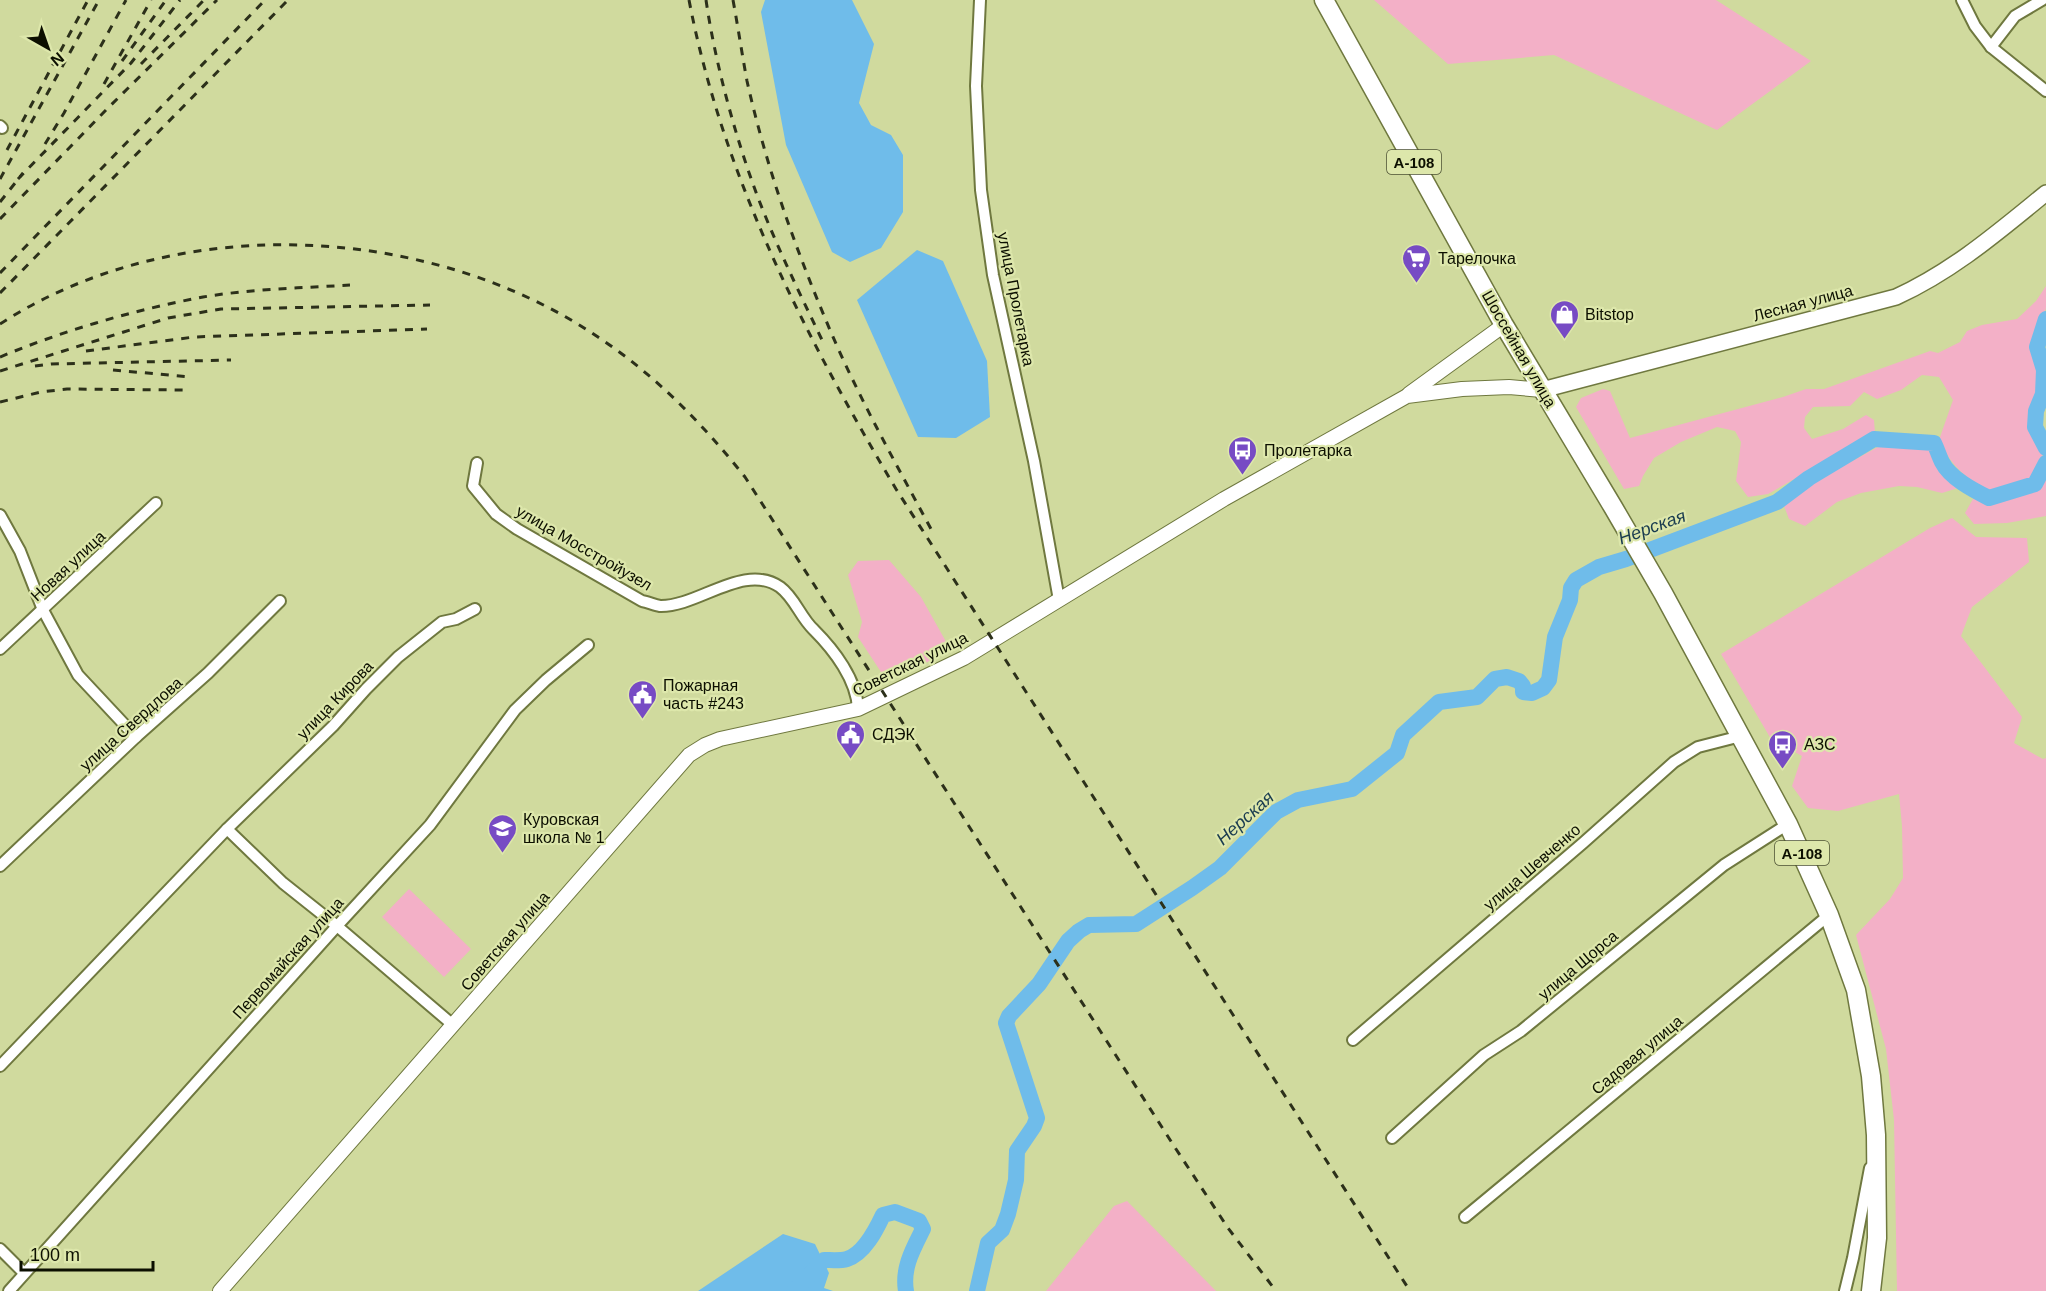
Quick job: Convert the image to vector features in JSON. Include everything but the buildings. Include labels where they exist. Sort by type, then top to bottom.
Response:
[{"type":"highway","name":"Шоссейная улица","points":[[1324,0],[1504,325],[1663,593],[1741,736]]},
{"type":"highway","name":"А-108","points":[[1741,736],[1788,824],[1829,915],[1856,990],[1871,1076],[1876,1135],[1877,1238],[1871,1291]]},
{"type":"main road","name":"Лесная улица","points":[[1542,390],[1896,297],[1919,286],[1964,258],[2046,193]]},
{"type":"street","name":"улица Пролетарка","points":[[980,0],[976,86],[981,190],[993,275],[1035,460],[1059,600]]},
{"type":"street","points":[[1962,0],[1975,26],[1991,47],[2046,91]]},
{"type":"street","points":[[1991,47],[2015,16],[2042,0]]},
{"type":"street","points":[[1407,396],[1504,325]]},
{"type":"street","name":"Советская улица","points":[[220,1291],[689,755],[705,745],[736,735],[858,709],[964,658],[1224,499],[1407,396],[1462,388],[1497,387],[1542,390]]},
{"type":"street","name":"улица Мосстройузел","points":[[477,463],[473,486],[496,514],[517,529],[642,601],[659,606],[677,604],[726,585],[747,580],[767,581],[778,586],[793,601],[802,618],[837,658],[852,683],[858,709]]},
{"type":"street","name":"Новая улица","points":[[0,649],[156,503]]},
{"type":"street","points":[[0,515],[20,551],[43,610],[78,675],[136,737]]},
{"type":"street","name":"улица Свердлова","points":[[0,866],[136,737],[208,674],[280,601]]},
{"type":"street","name":"улица Кирова","points":[[0,1066],[227,829],[333,726],[398,657],[442,622],[456,619],[475,609]]},
{"type":"street","name":"Первомайская улица","points":[[9,1291],[430,825],[515,710],[588,645]]},
{"type":"street","name":"улица Шевченко","points":[[1353,1040],[1674,762],[1698,747],[1741,736]]},
{"type":"street","name":"улица Щорса","points":[[1392,1138],[1484,1055],[1521,1031],[1724,865],[1788,824]]},
{"type":"street","points":[[227,829],[283,883],[453,1025]]},
{"type":"street","name":"Садовая улица","points":[[1466,1217],[1829,915]]},
{"type":"street","points":[[1845,1291],[1876,1135]]},
{"type":"street","points":[[0,1250],[24,1273]]},
{"type":"shaded area","points":[[1374,0],[1716,0],[1811,61],[1717,130],[1554,55],[1448,64]]},
{"type":"shaded area","points":[[2046,286],[2046,308],[2033,346],[2040,371],[2037,392],[2031,408],[2031,422],[2036,441],[2043,454],[2031,480],[1990,493],[1960,471],[1939,440],[1953,400],[1939,377],[1922,375],[1901,390],[1877,399],[1864,392],[1850,406],[1813,407],[1805,417],[1804,428],[1812,439],[1843,429],[1866,415],[1874,420],[1875,433],[1768,494],[1748,497],[1736,481],[1741,442],[1735,431],[1717,427],[1681,442],[1654,458],[1639,486],[1624,489],[1576,407],[1581,398],[1603,389],[1610,391],[1630,438],[1806,389],[1824,389],[1930,351],[1938,353],[1960,342],[1967,331],[1982,325],[2017,319],[2036,301]]},
{"type":"shaded area","points":[[1923,446],[1932,449],[1935,464],[1958,488],[1942,493],[1917,487],[1899,486],[1861,493],[1837,502],[1805,526],[1789,519],[1784,506],[1808,485],[1878,447]]},
{"type":"shaded area","points":[[2046,475],[2046,516],[2007,523],[1974,524],[1965,513],[1973,499],[1990,501],[2041,486]]},
{"type":"shaded area","points":[[1952,518],[1976,537],[2027,538],[2029,562],[1972,607],[1961,636],[2022,717],[2014,743],[2043,759],[2046,758],[2046,1291],[1897,1291],[1894,1120],[1886,1049],[1856,935],[1890,899],[1903,878],[1899,794],[1838,811],[1808,808],[1792,786],[1802,756],[1771,739],[1721,654],[1930,528]]},
{"type":"shaded area","points":[[889,560],[921,597],[949,647],[936,658],[902,674],[881,672],[858,637],[862,622],[848,575],[858,561]]},
{"type":"shaded area","points":[[409,889],[471,949],[444,977],[382,917]]},
{"type":"shaded area","points":[[1127,1201],[1216,1291],[1046,1291],[1114,1206]]},
{"type":"water","points":[[765,0],[852,0],[874,44],[859,103],[871,125],[891,135],[903,155],[903,212],[881,248],[850,262],[832,252],[786,145],[761,12]]},
{"type":"water","points":[[917,250],[943,261],[987,361],[990,417],[956,438],[918,437],[857,300]]},
{"type":"water","points":[[783,1234],[815,1244],[829,1273],[824,1288],[833,1291],[698,1291]]},
{"type":"waterway","name":"Нерская","points":[[2046,319],[2037,347],[2044,370],[2043,394],[2036,411],[2035,427],[2046,448]]},
{"type":"waterway","name":"Нерская","points":[[977,1291],[988,1243],[1002,1230],[1008,1214],[1016,1180],[1017,1151],[1037,1118],[1006,1023],[1009,1016],[1039,984],[1068,941],[1079,931],[1089,925],[1136,924],[1220,868],[1276,812],[1298,800],[1352,789],[1397,753],[1403,735],[1439,702],[1477,697],[1495,679],[1507,677],[1519,681],[1523,686],[1523,692],[1532,693],[1543,688],[1549,680],[1555,637],[1570,600],[1571,588],[1576,580],[1599,567],[1777,502],[1809,478],[1874,439],[1934,443],[1942,462],[1950,473],[1989,498],[2035,484],[2046,463]]},
{"type":"waterway","name":"Нерская","points":[[794,1291],[824,1260],[844,1260],[859,1252],[869,1241],[883,1215],[895,1212],[919,1221],[923,1229],[907,1267],[906,1291]]},
{"type":"railway","points":[[7,150],[88,0]]},
{"type":"railway","points":[[0,179],[99,0]]},
{"type":"railway","points":[[45,144],[126,0]]},
{"type":"railway","points":[[104,84],[151,0]]},
{"type":"railway","points":[[122,61],[166,0]]},
{"type":"railway","points":[[18,179],[131,63],[180,0]]},
{"type":"railway","points":[[141,64],[204,0]]},
{"type":"railway","points":[[0,219],[217,0]]},
{"type":"railway","points":[[0,273],[265,0]]},
{"type":"railway","points":[[0,293],[288,0]]},
{"type":"railway","points":[[689,0],[704,66],[745,192],[799,314],[862,431],[896,489],[1410,1291]]},
{"type":"railway","points":[[706,0],[720,73],[749,172],[780,251],[823,342]]},
{"type":"railway","points":[[733,0],[754,111],[771,172],[802,260],[849,372],[931,529]]},
{"type":"railway","points":[[0,202],[23,173]]},
{"type":"railway","points":[[0,324],[69,287],[143,262],[221,248],[300,245],[380,253],[457,271],[531,299],[598,337],[639,367],[695,419],[745,477],[1174,1146],[1228,1228],[1276,1291]]},
{"type":"railway","points":[[0,357],[75,330],[177,302],[239,292],[350,285]]},
{"type":"railway","points":[[0,371],[168,318],[221,309],[430,305]]},
{"type":"railway","points":[[86,351],[194,337],[427,329]]},
{"type":"railway","points":[[35,366],[231,360]]},
{"type":"railway","points":[[113,370],[191,377]]},
{"type":"railway","points":[[0,402],[41,392],[67,389],[183,390]]},
{"type":"place","name":"Тарелочка","points":[[1417,284]]},
{"type":"place","name":"Bitstop","points":[[1564,340]]},
{"type":"place","name":"Пролетарка","points":[[1243,476]]},
{"type":"place","name":"Пожарная часть #243","points":[[642,720]]},
{"type":"place","name":"СДЭК","points":[[851,760]]},
{"type":"place","name":"АЗС","points":[[1783,770]]},
{"type":"place","name":"Куровская школа № 1","points":[[502,854]]}]
